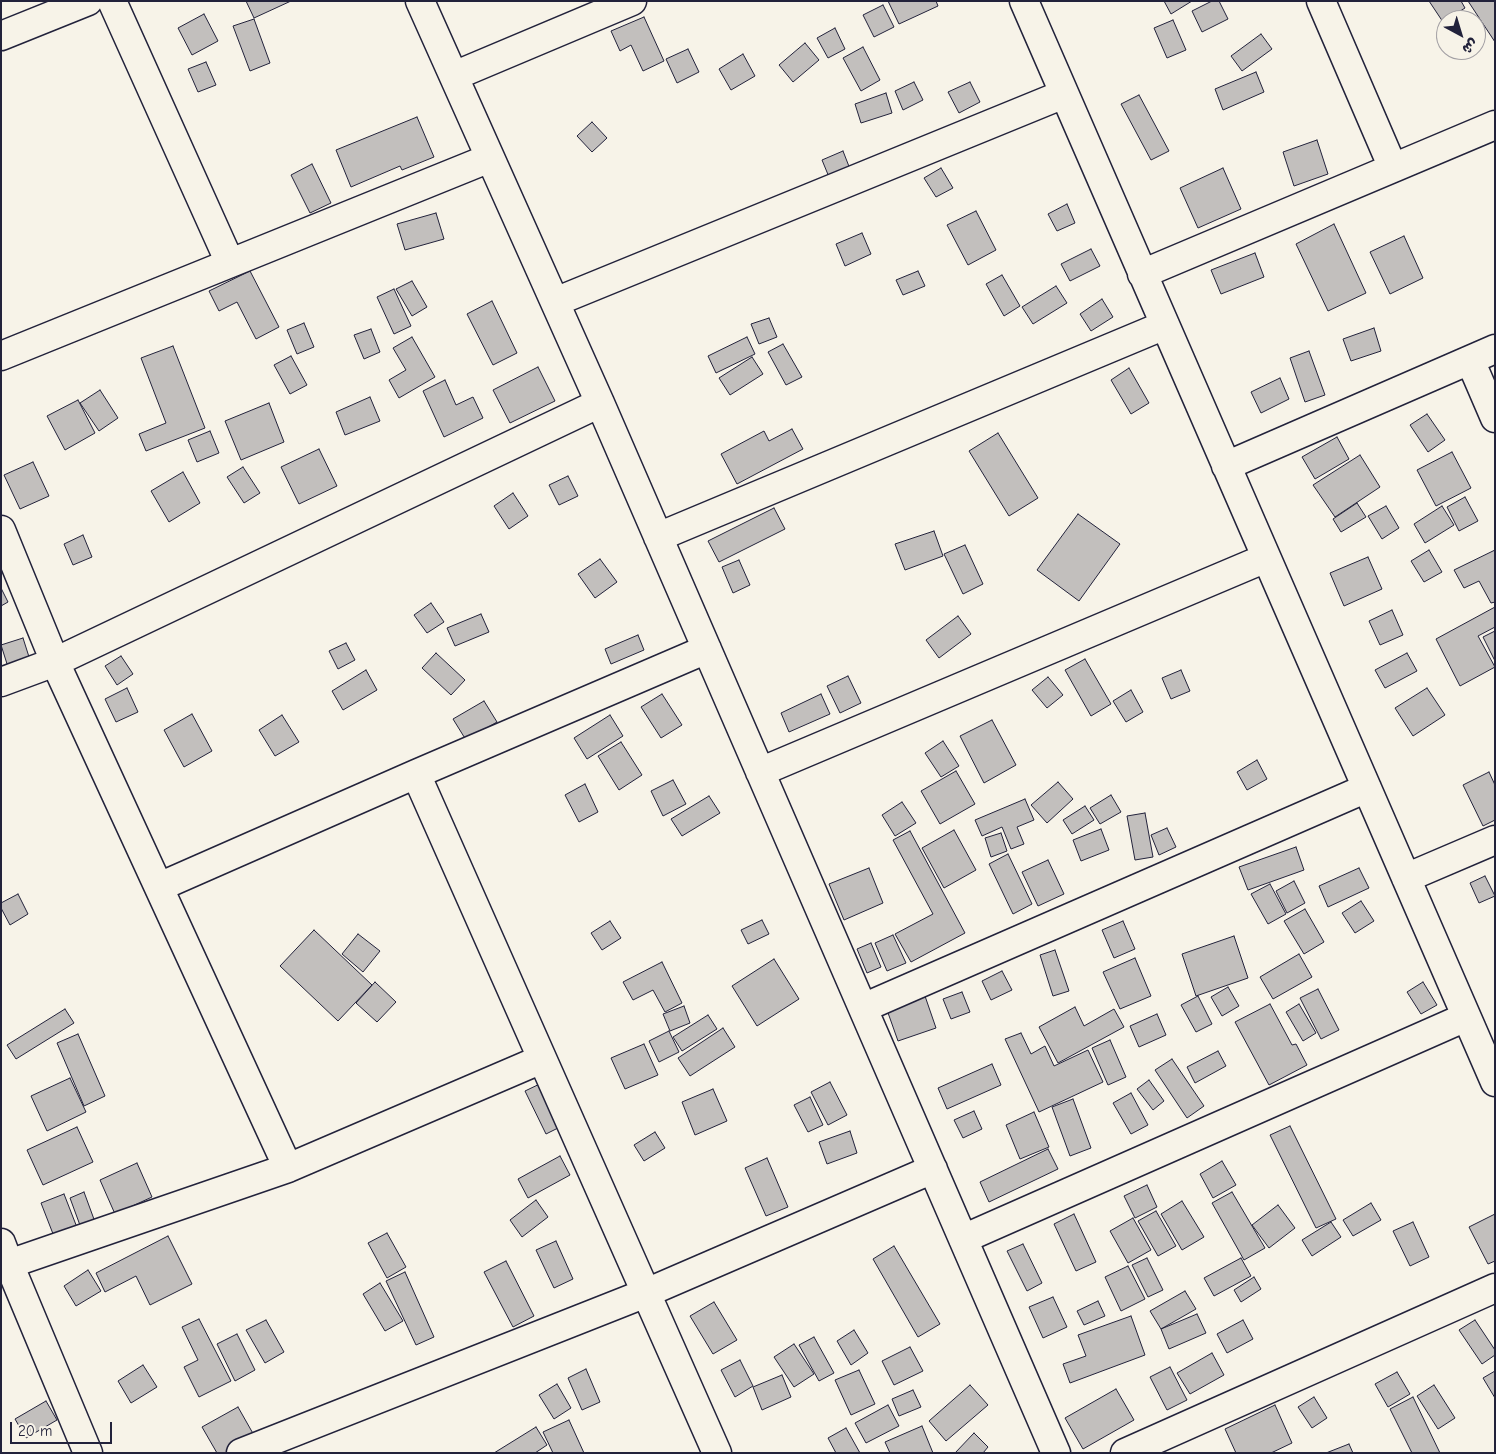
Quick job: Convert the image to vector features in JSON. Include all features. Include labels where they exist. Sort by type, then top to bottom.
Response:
[{"type":"street","points":[[1,36],[88,1]]},
{"type":"street","points":[[112,1],[230,262]]},
{"type":"street","points":[[420,1],[600,403],[1056,1453]]},
{"type":"street","points":[[454,76],[632,1]]},
{"type":"street","points":[[1024,1],[1466,1017],[1491,1065]]},
{"type":"street","points":[[1321,1],[1393,168]]},
{"type":"street","points":[[554,302],[1064,94]]},
{"type":"street","points":[[1142,274],[1495,125]]},
{"type":"street","points":[[1,356],[490,158]]},
{"type":"street","points":[[658,537],[1165,325]]},
{"type":"street","points":[[1226,466],[1495,349]]},
{"type":"street","points":[[1470,360],[1495,418]]},
{"type":"street","points":[[1,682],[55,662],[600,403]]},
{"type":"street","points":[[1,530],[55,662],[288,1168]]},
{"type":"street","points":[[760,772],[1266,558]]},
{"type":"street","points":[[159,887],[707,649]]},
{"type":"street","points":[[416,774],[717,1453]]},
{"type":"street","points":[[863,1008],[1367,788]]},
{"type":"street","points":[[1406,878],[1495,840]]},
{"type":"street","points":[[963,1239],[1466,1017]]},
{"type":"street","points":[[88,1453],[4,1258],[288,1168],[542,1059]]},
{"type":"street","points":[[242,1453],[646,1293],[933,1169]]},
{"type":"street","points":[[1125,1453],[1495,1288]]},
{"type":"building","points":[[246,1],[291,1],[254,18]]},
{"type":"building","points":[[888,1],[936,1],[938,6],[899,24]]},
{"type":"building","points":[[1164,1],[1192,1],[1171,14]]},
{"type":"building","points":[[1212,1],[1219,1],[1228,19],[1202,32],[1192,11]]},
{"type":"building","points":[[1429,1],[1461,1],[1465,8],[1462,10],[1436,12]]},
{"type":"building","points":[[1468,1],[1495,1],[1495,42],[1486,28],[1486,10],[1474,10]]},
{"type":"building","points":[[883,5],[894,27],[874,37],[863,15]]},
{"type":"building","points":[[204,14],[218,41],[192,55],[178,28]]},
{"type":"building","points":[[644,17],[664,61],[643,71],[631,45],[620,51],[611,31]]},
{"type":"building","points":[[254,19],[270,63],[250,71],[233,26]]},
{"type":"building","points":[[1173,20],[1186,50],[1167,58],[1154,28]]},
{"type":"building","points":[[835,28],[845,49],[828,58],[817,38]]},
{"type":"building","points":[[1261,34],[1272,49],[1242,71],[1231,56]]},
{"type":"building","points":[[805,43],[819,60],[793,82],[779,65]]},
{"type":"building","points":[[863,47],[880,80],[861,91],[843,58]]},
{"type":"building","points":[[688,49],[699,72],[677,83],[666,59]]},
{"type":"building","points":[[743,54],[755,76],[731,90],[719,69]]},
{"type":"building","points":[[206,62],[216,85],[198,92],[188,69]]},
{"type":"building","points":[[1256,72],[1264,92],[1223,110],[1215,89]]},
{"type":"building","points":[[914,82],[923,100],[903,110],[895,91]]},
{"type":"building","points":[[970,82],[980,102],[959,113],[948,92]]},
{"type":"building","points":[[886,93],[892,113],[861,123],[855,104]]},
{"type":"building","points":[[1139,95],[1169,151],[1151,160],[1121,104]]},
{"type":"building","points":[[417,117],[434,157],[402,170],[400,166],[351,187],[336,150]]},
{"type":"building","points":[[592,122],[607,138],[592,152],[577,136]]},
{"type":"building","points":[[1317,140],[1328,174],[1294,186],[1283,152]]},
{"type":"building","points":[[843,151],[850,169],[829,177],[822,160]]},
{"type":"building","points":[[312,164],[331,203],[310,213],[291,175]]},
{"type":"building","points":[[941,168],[953,188],[936,197],[924,178]]},
{"type":"building","points":[[1223,168],[1241,209],[1198,228],[1180,188]]},
{"type":"building","points":[[1067,204],[1075,223],[1057,231],[1048,214]]},
{"type":"building","points":[[976,211],[996,250],[968,265],[947,225]]},
{"type":"building","points":[[436,213],[444,239],[405,250],[397,224]]},
{"type":"building","points":[[1334,224],[1366,293],[1328,311],[1296,244]]},
{"type":"building","points":[[862,233],[871,254],[845,266],[836,244]]},
{"type":"building","points":[[1404,236],[1423,278],[1390,294],[1370,252]]},
{"type":"building","points":[[1091,249],[1100,266],[1070,281],[1061,264]]},
{"type":"building","points":[[1255,253],[1264,277],[1221,294],[1211,270]]},
{"type":"building","points":[[250,271],[279,327],[256,339],[237,302],[219,311],[209,291]]},
{"type":"building","points":[[918,271],[925,286],[903,295],[896,280]]},
{"type":"building","points":[[1002,275],[1020,306],[1004,316],[986,284]]},
{"type":"building","points":[[412,281],[427,307],[412,316],[396,289]]},
{"type":"building","points":[[1056,286],[1067,303],[1033,324],[1022,307]]},
{"type":"building","points":[[394,289],[411,326],[394,334],[377,297]]},
{"type":"building","points":[[1102,299],[1113,317],[1091,331],[1080,314]]},
{"type":"building","points":[[492,301],[517,353],[493,365],[467,314]]},
{"type":"building","points":[[769,318],[777,337],[759,344],[751,324]]},
{"type":"building","points":[[304,323],[314,347],[297,354],[287,330]]},
{"type":"building","points":[[1374,328],[1381,351],[1351,361],[1343,339]]},
{"type":"building","points":[[371,329],[380,352],[364,359],[354,335]]},
{"type":"building","points":[[412,337],[435,377],[399,398],[389,380],[406,370],[393,348]]},
{"type":"building","points":[[747,337],[755,354],[716,373],[708,356]]},
{"type":"building","points":[[783,344],[802,377],[786,385],[768,352]]},
{"type":"building","points":[[173,346],[205,428],[146,451],[139,434],[166,423],[141,358]]},
{"type":"building","points":[[1309,351],[1325,395],[1305,402],[1290,358]]},
{"type":"building","points":[[291,356],[307,385],[290,394],[274,365]]},
{"type":"building","points":[[752,357],[763,374],[730,395],[719,378]]},
{"type":"building","points":[[538,367],[555,401],[510,423],[493,390]]},
{"type":"building","points":[[1129,368],[1149,403],[1131,414],[1111,380]]},
{"type":"building","points":[[1280,378],[1289,399],[1261,413],[1251,392]]},
{"type":"building","points":[[445,380],[456,405],[473,397],[483,418],[444,437],[423,391]]},
{"type":"building","points":[[100,390],[118,418],[99,431],[80,403]]},
{"type":"building","points":[[370,397],[380,421],[345,435],[336,412]]},
{"type":"building","points":[[78,400],[95,433],[65,450],[47,416]]},
{"type":"building","points":[[269,403],[284,442],[241,460],[225,421]]},
{"type":"building","points":[[1427,414],[1445,440],[1428,452],[1410,425]]},
{"type":"building","points":[[792,429],[803,449],[737,484],[721,454],[764,431],[769,441]]},
{"type":"building","points":[[210,431],[219,453],[197,462],[188,440]]},
{"type":"building","points":[[998,433],[1038,498],[1009,516],[969,451]]},
{"type":"building","points":[[1337,437],[1349,459],[1315,479],[1302,457]]},
{"type":"building","points":[[319,449],[337,486],[299,504],[281,467]]},
{"type":"building","points":[[1452,452],[1471,488],[1436,506],[1417,470]]},
{"type":"building","points":[[1360,455],[1380,487],[1335,517],[1313,485]]},
{"type":"building","points":[[33,462],[49,496],[20,509],[4,475]]},
{"type":"building","points":[[243,467],[260,493],[244,503],[227,477]]},
{"type":"building","points":[[183,472],[200,503],[169,522],[151,491]]},
{"type":"building","points":[[568,476],[578,496],[559,505],[549,485]]},
{"type":"building","points":[[513,493],[528,516],[509,529],[494,506]]},
{"type":"building","points":[[1465,497],[1478,521],[1459,531],[1447,507]]},
{"type":"building","points":[[1357,503],[1366,517],[1341,532],[1333,519]]},
{"type":"building","points":[[1386,506],[1399,528],[1382,539],[1368,516]]},
{"type":"building","points":[[1442,506],[1454,525],[1425,543],[1414,524]]},
{"type":"building","points":[[774,508],[785,529],[719,562],[708,541]]},
{"type":"building","points":[[1078,514],[1120,544],[1079,601],[1037,570]]},
{"type":"building","points":[[934,531],[943,556],[905,570],[895,544]]},
{"type":"building","points":[[83,535],[92,557],[73,565],[64,544]]},
{"type":"building","points":[[965,545],[983,584],[963,594],[944,554]]},
{"type":"building","points":[[1429,550],[1442,572],[1424,582],[1411,561]]},
{"type":"building","points":[[1495,550],[1495,602],[1491,603],[1479,581],[1464,588],[1454,570]]},
{"type":"building","points":[[1368,557],[1382,589],[1344,606],[1330,573]]},
{"type":"building","points":[[600,559],[617,582],[595,598],[578,574]]},
{"type":"building","points":[[739,560],[750,585],[733,593],[722,567]]},
{"type":"building","points":[[1,588],[8,602],[1,606]]},
{"type":"building","points":[[431,603],[444,622],[427,633],[414,615]]},
{"type":"building","points":[[1495,607],[1495,627],[1478,636],[1495,667],[1460,686],[1436,639]]},
{"type":"building","points":[[1392,610],[1403,635],[1380,645],[1369,621]]},
{"type":"building","points":[[481,614],[489,632],[455,646],[447,628]]},
{"type":"building","points":[[958,616],[971,634],[939,658],[926,640]]},
{"type":"building","points":[[1495,631],[1495,661],[1483,637]]},
{"type":"building","points":[[638,635],[644,650],[611,664],[605,649]]},
{"type":"building","points":[[23,638],[30,660],[8,667],[1,645]]},
{"type":"building","points":[[346,643],[355,660],[338,669],[329,651]]},
{"type":"building","points":[[436,653],[465,680],[451,695],[422,668]]},
{"type":"building","points":[[1407,653],[1417,671],[1385,688],[1375,670]]},
{"type":"building","points":[[121,656],[133,674],[117,685],[105,666]]},
{"type":"building","points":[[1085,659],[1111,704],[1091,716],[1065,670]]},
{"type":"building","points":[[366,670],[377,690],[343,710],[332,691]]},
{"type":"building","points":[[1181,670],[1190,691],[1171,699],[1162,678]]},
{"type":"building","points":[[848,676],[861,703],[840,713],[827,686]]},
{"type":"building","points":[[1048,677],[1063,695],[1047,708],[1032,690]]},
{"type":"building","points":[[127,688],[138,712],[116,722],[105,699]]},
{"type":"building","points":[[1427,688],[1445,715],[1413,736],[1395,708]]},
{"type":"building","points":[[1131,690],[1143,712],[1126,722],[1113,701]]},
{"type":"building","points":[[662,694],[682,725],[661,738],[641,707]]},
{"type":"building","points":[[821,694],[830,714],[789,732],[781,713]]},
{"type":"building","points":[[484,701],[497,722],[466,740],[453,719]]},
{"type":"building","points":[[192,714],[212,751],[184,767],[164,730]]},
{"type":"building","points":[[282,715],[299,742],[275,756],[259,730]]},
{"type":"building","points":[[610,715],[623,736],[587,759],[574,738]]},
{"type":"building","points":[[992,720],[1016,765],[984,783],[960,736]]},
{"type":"building","points":[[943,741],[959,766],[941,777],[925,753]]},
{"type":"building","points":[[621,742],[642,775],[619,790],[598,756]]},
{"type":"building","points":[[1257,760],[1267,779],[1247,790],[1237,772]]},
{"type":"building","points":[[956,771],[975,804],[940,824],[921,791]]},
{"type":"building","points":[[1489,772],[1495,785],[1495,820],[1483,826],[1463,785]]},
{"type":"building","points":[[673,780],[686,804],[663,816],[651,791]]},
{"type":"building","points":[[1058,782],[1073,799],[1047,823],[1031,805]]},
{"type":"building","points":[[585,784],[598,812],[579,822],[565,795]]},
{"type":"building","points":[[1111,795],[1121,812],[1100,824],[1090,808]]},
{"type":"building","points":[[709,796],[720,813],[682,836],[671,819]]},
{"type":"building","points":[[1025,799],[1034,820],[1017,827],[1024,844],[1011,849],[1002,827],[982,836],[975,820]]},
{"type":"building","points":[[902,802],[916,823],[895,836],[882,815]]},
{"type":"building","points":[[1085,806],[1094,820],[1072,834],[1063,820]]},
{"type":"building","points":[[1145,813],[1153,857],[1135,860],[1127,816]]},
{"type":"building","points":[[1167,828],[1176,847],[1159,855],[1151,835]]},
{"type":"building","points":[[1101,829],[1109,850],[1081,861],[1073,840]]},
{"type":"building","points":[[954,830],[976,870],[944,888],[922,848]]},
{"type":"building","points":[[910,831],[965,933],[911,962],[895,934],[933,914],[893,840]]},
{"type":"building","points":[[1001,833],[1007,851],[991,857],[985,838]]},
{"type":"building","points":[[1296,847],[1304,870],[1248,890],[1239,867]]},
{"type":"building","points":[[1008,854],[1032,904],[1013,914],[989,864]]},
{"type":"building","points":[[1048,860],[1064,894],[1038,906],[1022,872]]},
{"type":"building","points":[[869,868],[883,903],[844,920],[829,884]]},
{"type":"building","points":[[1359,868],[1369,888],[1328,907],[1319,886]]},
{"type":"building","points":[[1485,876],[1495,896],[1479,903],[1470,883]]},
{"type":"building","points":[[1294,881],[1305,903],[1287,913],[1276,891]]},
{"type":"building","points":[[1270,884],[1286,914],[1268,924],[1251,894]]},
{"type":"building","points":[[18,894],[28,914],[10,925],[1,908],[1,903]]},
{"type":"building","points":[[1361,901],[1374,921],[1355,933],[1342,913]]},
{"type":"building","points":[[1305,909],[1324,942],[1304,954],[1284,921]]},
{"type":"building","points":[[762,920],[769,934],[748,944],[741,930]]},
{"type":"building","points":[[610,921],[621,938],[602,950],[591,933]]},
{"type":"building","points":[[1123,921],[1135,949],[1114,958],[1102,930]]},
{"type":"building","points":[[314,930],[372,985],[338,1021],[280,966]]},
{"type":"building","points":[[358,934],[380,951],[363,972],[342,954]]},
{"type":"building","points":[[893,935],[906,963],[887,971],[875,943]]},
{"type":"building","points":[[1234,936],[1248,978],[1196,996],[1182,954]]},
{"type":"building","points":[[871,943],[881,967],[867,973],[857,949]]},
{"type":"building","points":[[1055,950],[1069,991],[1053,996],[1040,955]]},
{"type":"building","points":[[1299,954],[1312,977],[1273,999],[1260,977]]},
{"type":"building","points":[[1135,958],[1151,996],[1120,1009],[1103,972]]},
{"type":"building","points":[[774,959],[799,999],[757,1026],[732,986]]},
{"type":"building","points":[[662,962],[682,1003],[665,1012],[653,990],[633,1000],[623,982]]},
{"type":"building","points":[[1002,971],[1012,990],[991,1000],[982,981]]},
{"type":"building","points":[[375,982],[396,1002],[377,1022],[356,1003]]},
{"type":"building","points":[[1423,982],[1437,1005],[1421,1014],[1407,992]]},
{"type":"building","points":[[1228,987],[1239,1006],[1222,1016],[1211,997]]},
{"type":"building","points":[[1318,989],[1339,1030],[1321,1039],[1300,998]]},
{"type":"building","points":[[962,992],[970,1012],[951,1019],[943,999]]},
{"type":"building","points":[[925,996],[936,1028],[898,1041],[887,1010]]},
{"type":"building","points":[[1198,996],[1212,1024],[1196,1032],[1181,1005]]},
{"type":"building","points":[[1270,1004],[1292,1045],[1296,1044],[1307,1065],[1269,1085],[1235,1022]]},
{"type":"building","points":[[1299,1004],[1316,1033],[1303,1041],[1286,1012]]},
{"type":"building","points":[[684,1006],[690,1023],[670,1031],[663,1014]]},
{"type":"building","points":[[1075,1007],[1084,1026],[1114,1009],[1124,1027],[1058,1063],[1039,1027]]},
{"type":"building","points":[[65,1009],[74,1023],[16,1059],[7,1045]]},
{"type":"building","points":[[1157,1014],[1166,1035],[1139,1047],[1130,1026]]},
{"type":"building","points":[[708,1015],[717,1029],[682,1051],[673,1037]]},
{"type":"building","points":[[723,1028],[735,1047],[690,1076],[678,1058]]},
{"type":"building","points":[[669,1031],[679,1052],[659,1062],[649,1041]]},
{"type":"building","points":[[1021,1033],[1031,1054],[1045,1046],[1054,1066],[1088,1050],[1103,1082],[1039,1112],[1005,1039]]},
{"type":"building","points":[[78,1034],[105,1096],[84,1106],[57,1043]]},
{"type":"building","points":[[1110,1040],[1126,1077],[1108,1085],[1092,1048]]},
{"type":"building","points":[[644,1044],[658,1075],[625,1089],[611,1058]]},
{"type":"building","points":[[1218,1051],[1226,1066],[1195,1083],[1187,1067]]},
{"type":"building","points":[[1172,1059],[1204,1106],[1187,1118],[1155,1070]]},
{"type":"building","points":[[992,1064],[1001,1085],[947,1109],[938,1088]]},
{"type":"building","points":[[70,1078],[86,1112],[47,1131],[31,1096]]},
{"type":"building","points":[[1149,1080],[1164,1101],[1153,1110],[1137,1089]]},
{"type":"building","points":[[546,1081],[566,1124],[546,1134],[525,1091]]},
{"type":"building","points":[[830,1082],[847,1115],[828,1125],[811,1092]]},
{"type":"building","points":[[713,1089],[727,1121],[695,1135],[682,1102]]},
{"type":"building","points":[[1131,1093],[1148,1125],[1131,1134],[1113,1103]]},
{"type":"building","points":[[810,1097],[823,1125],[808,1132],[794,1105]]},
{"type":"building","points":[[1073,1099],[1091,1148],[1070,1156],[1052,1107]]},
{"type":"building","points":[[974,1111],[982,1129],[963,1138],[954,1120]]},
{"type":"building","points":[[1034,1112],[1049,1147],[1020,1159],[1006,1125]]},
{"type":"building","points":[[1290,1126],[1336,1219],[1316,1228],[1270,1135]]},
{"type":"building","points":[[77,1127],[93,1162],[43,1185],[27,1150]]},
{"type":"building","points":[[850,1131],[857,1153],[827,1164],[819,1142]]},
{"type":"building","points":[[655,1132],[665,1148],[644,1161],[634,1145]]},
{"type":"building","points":[[1048,1149],[1058,1169],[989,1202],[980,1182]]},
{"type":"building","points":[[560,1156],[570,1175],[528,1198],[518,1179]]},
{"type":"building","points":[[767,1158],[788,1207],[766,1216],[745,1168]]},
{"type":"building","points":[[1222,1161],[1236,1185],[1213,1198],[1200,1174]]},
{"type":"building","points":[[137,1163],[152,1197],[115,1214],[100,1180]]},
{"type":"building","points":[[1147,1185],[1157,1207],[1135,1218],[1124,1196]]},
{"type":"building","points":[[84,1192],[95,1222],[81,1228],[70,1198]]},
{"type":"building","points":[[1232,1192],[1265,1248],[1244,1260],[1212,1203]]},
{"type":"building","points":[[64,1194],[78,1230],[55,1239],[41,1203]]},
{"type":"building","points":[[536,1200],[548,1217],[522,1237],[510,1220]]},
{"type":"building","points":[[1182,1201],[1204,1237],[1182,1250],[1161,1214]]},
{"type":"building","points":[[1371,1203],[1381,1220],[1353,1236],[1343,1220]]},
{"type":"building","points":[[1278,1205],[1295,1228],[1269,1248],[1252,1225]]},
{"type":"building","points":[[1156,1211],[1176,1246],[1158,1256],[1138,1221]]},
{"type":"building","points":[[1074,1214],[1096,1262],[1076,1271],[1054,1224]]},
{"type":"building","points":[[1495,1214],[1495,1261],[1488,1264],[1469,1227]]},
{"type":"building","points":[[1133,1218],[1151,1250],[1128,1263],[1110,1231]]},
{"type":"building","points":[[1331,1222],[1341,1237],[1312,1256],[1302,1240]]},
{"type":"building","points":[[1413,1222],[1429,1257],[1410,1266],[1393,1231]]},
{"type":"building","points":[[387,1233],[406,1267],[387,1278],[368,1243]]},
{"type":"building","points":[[168,1236],[192,1284],[150,1305],[136,1276],[105,1292],[96,1273]]},
{"type":"building","points":[[556,1241],[573,1279],[554,1288],[536,1250]]},
{"type":"building","points":[[1023,1244],[1042,1283],[1027,1291],[1007,1251]]},
{"type":"building","points":[[894,1246],[940,1324],[918,1337],[873,1259]]},
{"type":"building","points":[[1147,1258],[1163,1290],[1148,1297],[1132,1265]]},
{"type":"building","points":[[1241,1258],[1251,1276],[1214,1296],[1204,1278]]},
{"type":"building","points":[[506,1261],[534,1316],[513,1327],[484,1272]]},
{"type":"building","points":[[1128,1266],[1145,1299],[1121,1311],[1105,1277]]},
{"type":"building","points":[[88,1270],[101,1291],[76,1306],[64,1286]]},
{"type":"building","points":[[405,1272],[434,1337],[416,1345],[386,1281]]},
{"type":"building","points":[[1254,1277],[1261,1289],[1241,1302],[1234,1290]]},
{"type":"building","points":[[380,1283],[403,1321],[385,1331],[363,1294]]},
{"type":"building","points":[[1185,1291],[1196,1309],[1161,1329],[1150,1311]]},
{"type":"building","points":[[1053,1297],[1067,1327],[1043,1338],[1029,1307]]},
{"type":"building","points":[[1098,1301],[1105,1316],[1084,1325],[1077,1311]]},
{"type":"building","points":[[714,1302],[737,1340],[713,1354],[690,1316]]},
{"type":"building","points":[[1197,1314],[1206,1333],[1169,1349],[1161,1329]]},
{"type":"building","points":[[1131,1316],[1145,1355],[1070,1383],[1063,1364],[1086,1356],[1078,1335]]},
{"type":"building","points":[[199,1319],[231,1381],[199,1397],[184,1367],[198,1360],[182,1327]]},
{"type":"building","points":[[266,1320],[284,1352],[265,1363],[246,1330]]},
{"type":"building","points":[[1243,1320],[1253,1339],[1227,1353],[1217,1334]]},
{"type":"building","points":[[1475,1320],[1495,1350],[1495,1355],[1482,1364],[1459,1330]]},
{"type":"building","points":[[854,1330],[868,1353],[851,1365],[837,1341]]},
{"type":"building","points":[[237,1334],[255,1370],[235,1381],[217,1344]]},
{"type":"building","points":[[814,1337],[834,1373],[819,1381],[799,1345]]},
{"type":"building","points":[[794,1344],[814,1374],[794,1387],[774,1357]]},
{"type":"building","points":[[910,1347],[923,1371],[894,1385],[882,1361]]},
{"type":"building","points":[[1212,1353],[1224,1375],[1190,1394],[1177,1373]]},
{"type":"building","points":[[740,1360],[753,1386],[735,1397],[721,1370]]},
{"type":"building","points":[[143,1365],[157,1387],[131,1403],[118,1381]]},
{"type":"building","points":[[1170,1367],[1187,1400],[1167,1410],[1150,1377]]},
{"type":"building","points":[[586,1369],[600,1402],[582,1410],[568,1378]]},
{"type":"building","points":[[859,1370],[875,1404],[851,1415],[835,1380]]},
{"type":"building","points":[[1495,1371],[1495,1398],[1483,1378]]},
{"type":"building","points":[[1397,1372],[1410,1394],[1388,1407],[1375,1384]]},
{"type":"building","points":[[782,1375],[791,1397],[762,1410],[753,1387]]},
{"type":"building","points":[[557,1384],[571,1408],[554,1419],[539,1395]]},
{"type":"building","points":[[970,1385],[988,1405],[946,1441],[929,1421]]},
{"type":"building","points":[[1434,1385],[1455,1418],[1438,1429],[1417,1396]]},
{"type":"building","points":[[1116,1389],[1134,1420],[1083,1449],[1065,1418]]},
{"type":"building","points":[[913,1390],[921,1407],[899,1416],[892,1399]]},
{"type":"building","points":[[1314,1397],[1327,1418],[1312,1428],[1298,1407]]},
{"type":"building","points":[[1413,1397],[1440,1453],[1412,1453],[1390,1409]]},
{"type":"building","points":[[46,1401],[57,1420],[26,1438],[15,1419]]},
{"type":"building","points":[[888,1405],[899,1426],[866,1443],[855,1423]]},
{"type":"building","points":[[1275,1405],[1292,1443],[1271,1453],[1236,1453],[1225,1429]]},
{"type":"building","points":[[238,1407],[255,1437],[228,1453],[217,1453],[202,1427]]},
{"type":"building","points":[[569,1420],[584,1453],[553,1453],[543,1432]]},
{"type":"building","points":[[922,1426],[933,1453],[890,1453],[885,1442]]},
{"type":"building","points":[[536,1427],[547,1445],[535,1453],[494,1453]]},
{"type":"building","points":[[846,1428],[860,1453],[836,1453],[828,1438]]},
{"type":"building","points":[[974,1433],[988,1447],[983,1453],[955,1453]]},
{"type":"building","points":[[1349,1444],[1353,1453],[1326,1453]]}]
